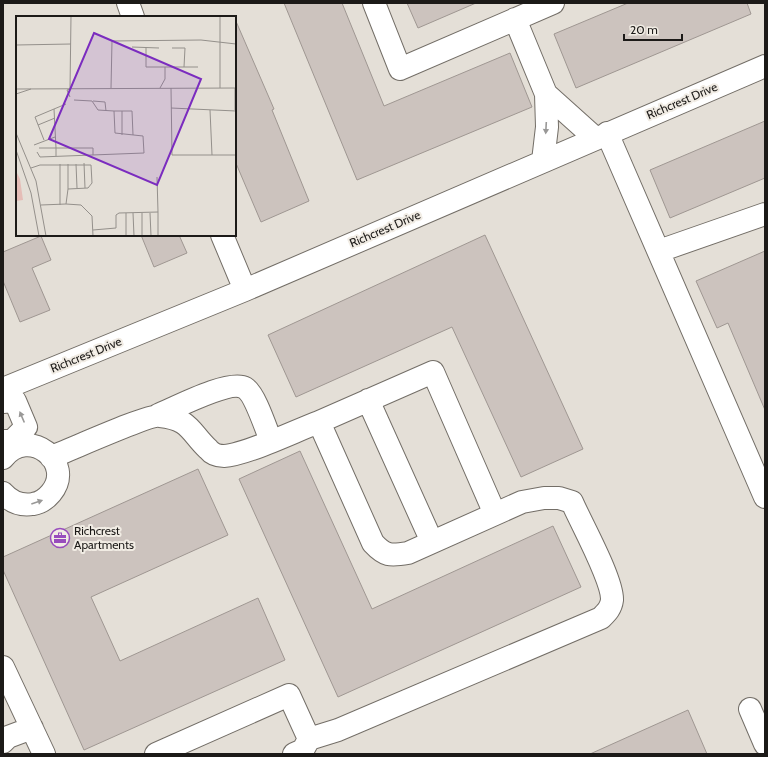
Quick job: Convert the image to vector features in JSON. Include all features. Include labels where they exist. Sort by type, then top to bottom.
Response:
[{"type":"street","points":[[128,3],[134,16]]},
{"type":"street","points":[[374,3],[400,69],[553,3]]},
{"type":"street","points":[[515,19],[546,94],[547,127],[543,161]]},
{"type":"street","name":"Richcrest Drive","points":[[3,389],[245,290],[765,66]]},
{"type":"street","points":[[546,94],[601,136],[659,251],[765,497]]},
{"type":"street","points":[[659,251],[765,214]]},
{"type":"street","points":[[222,236],[245,290]]},
{"type":"street","points":[[158,415],[178,420],[188,426],[214,454],[224,456],[239,453],[319,422],[433,372],[495,514]]},
{"type":"street","points":[[51,457],[158,415],[219,389],[236,386],[245,388],[251,395],[270,441]]},
{"type":"street","points":[[368,400],[432,542]]},
{"type":"street","points":[[3,402],[15,401],[26,427],[8,447]]},
{"type":"street","points":[[156,754],[289,695],[302,746],[601,618],[609,610],[612,600],[610,584],[572,502],[559,498],[544,498],[522,502],[408,553],[395,555],[382,553],[373,543],[319,422]]},
{"type":"street","points":[[6,501],[27,505],[37,504],[46,499],[52,492],[56,483],[57,473],[51,457],[42,449],[33,446],[8,447]]},
{"type":"street","points":[[3,667],[44,754]]},
{"type":"street","points":[[750,709],[765,744]]},
{"type":"street","points":[[3,742],[8,737],[32,728]]},
{"type":"building","points":[[284,3],[342,3],[384,106],[510,53],[532,107],[357,180]]},
{"type":"building","points":[[407,3],[476,3],[418,28]]},
{"type":"building","points":[[628,3],[747,3],[751,14],[576,88],[554,34]]},
{"type":"building","points":[[236,21],[274,109],[272,110],[309,201],[261,222],[236,163]]},
{"type":"building","points":[[765,121],[765,178],[670,218],[650,170]]},
{"type":"building","points":[[485,235],[583,449],[521,477],[452,327],[296,397],[268,335]]},
{"type":"building","points":[[41,236],[51,260],[32,268],[50,310],[20,322],[3,281],[3,252]]},
{"type":"building","points":[[141,236],[179,236],[187,253],[154,267]]},
{"type":"building","points":[[765,251],[765,410],[728,323],[717,328],[696,281]]},
{"type":"building","points":[[300,451],[372,609],[553,526],[581,587],[338,697],[239,479]]},
{"type":"building","points":[[198,469],[228,535],[91,597],[120,661],[258,598],[285,660],[84,750],[3,570],[3,557]]},
{"type":"building","points":[[688,710],[707,754],[590,754]]},
{"type":"place","name":"Richcrest Apartments","points":[[60,538]]}]
